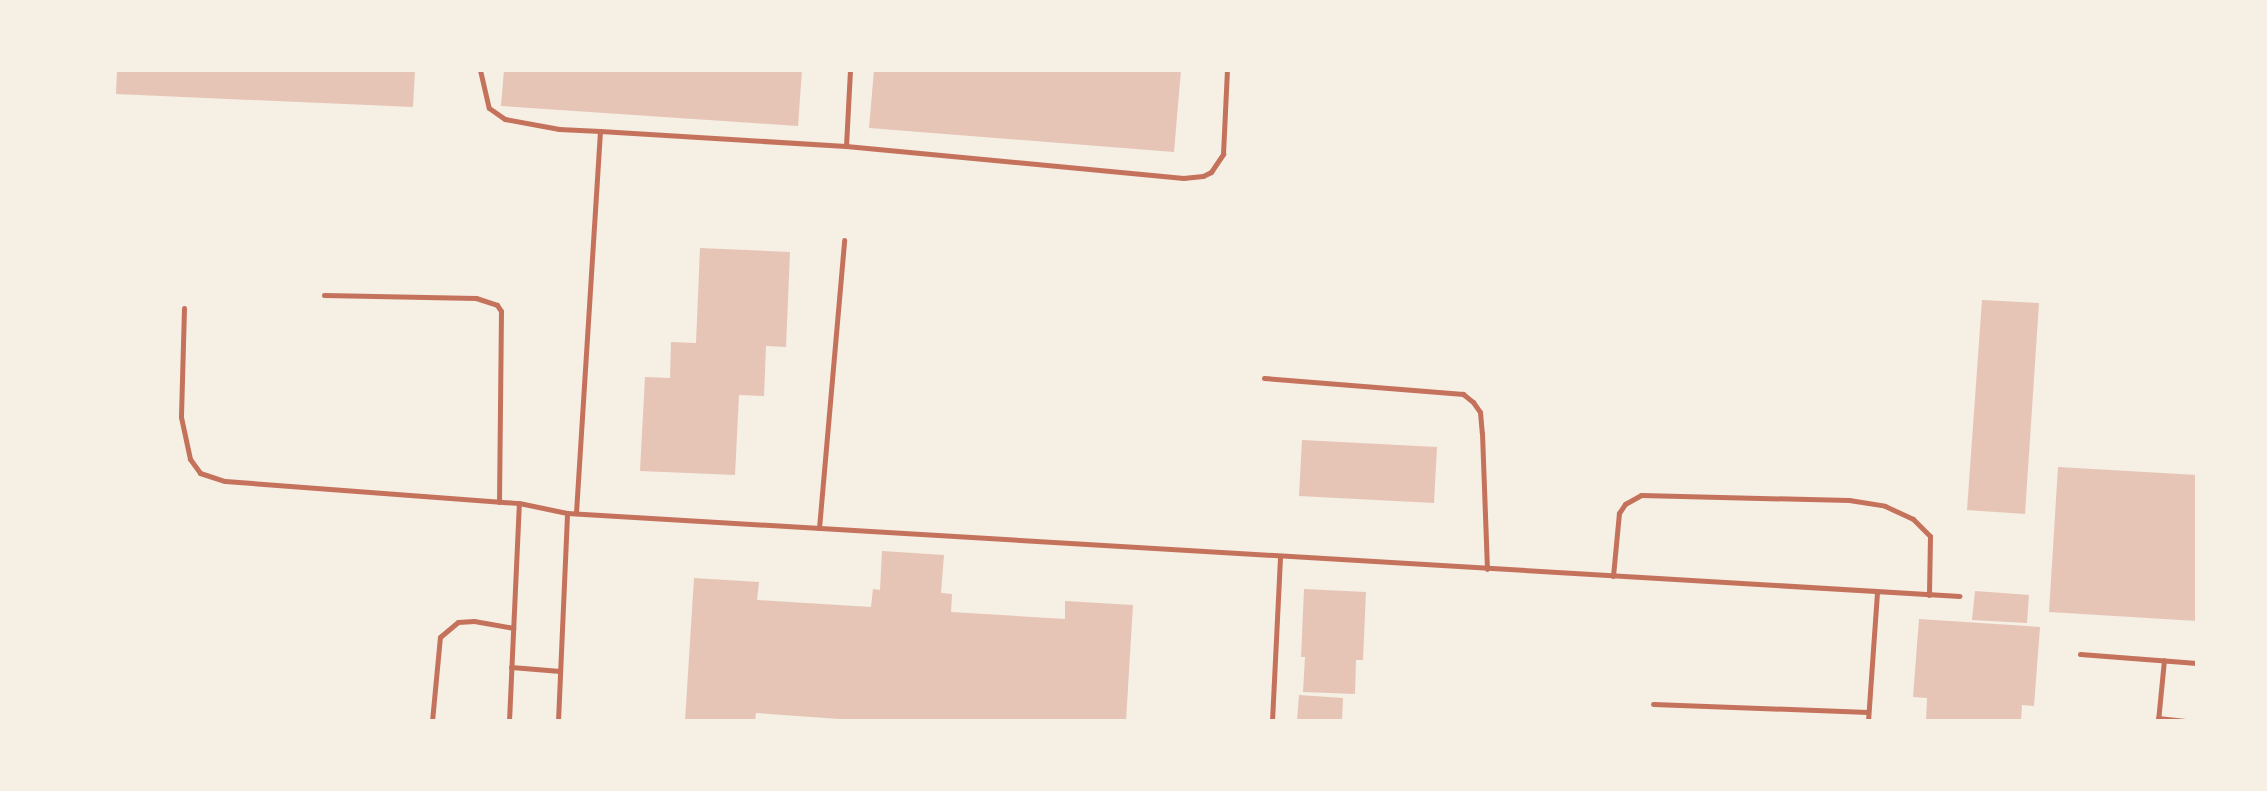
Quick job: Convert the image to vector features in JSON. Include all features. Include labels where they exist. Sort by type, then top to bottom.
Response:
[{"type":"lane","points":[[480,70],[489,108],[505,119],[559,129],[846,146],[1183,178],[1203,176],[1211,172],[1223,154],[1227,70]]},
{"type":"lane","points":[[846,146],[850,70]]},
{"type":"lane","points":[[576,513],[600,131]]},
{"type":"lane","points":[[819,528],[844,240]]},
{"type":"lane","points":[[324,295],[476,298],[496,305],[501,311],[499,502]]},
{"type":"lane","points":[[184,308],[181,417],[190,459],[200,473],[225,481],[519,503],[567,513],[1960,596]]},
{"type":"lane","points":[[1264,378],[1463,394],[1473,402],[1480,412],[1482,433],[1487,569]]},
{"type":"lane","points":[[1614,576],[1619,513],[1625,504],[1641,495],[1849,500],[1885,506],[1913,519],[1930,536],[1929,595]]},
{"type":"lane","points":[[509,721],[519,503]]},
{"type":"lane","points":[[558,721],[567,513]]},
{"type":"lane","points":[[1272,721],[1280,557]]},
{"type":"lane","points":[[1868,721],[1877,591]]},
{"type":"lane","points":[[432,721],[440,638],[458,622],[474,621],[513,628]]},
{"type":"lane","points":[[2080,654],[2197,663]]},
{"type":"lane","points":[[2164,660],[2158,720],[2188,721]]},
{"type":"lane","points":[[510,667],[560,671]]},
{"type":"lane","points":[[1653,704],[1868,712]]},
{"type":"building","points":[[117,70],[415,70],[413,107],[116,94]]},
{"type":"building","points":[[504,70],[802,70],[798,126],[501,106]]},
{"type":"building","points":[[874,70],[1181,70],[1174,152],[869,128]]},
{"type":"building","points":[[700,248],[790,252],[786,347],[766,346],[764,396],[739,395],[735,475],[640,471],[645,377],[670,378],[671,342],[696,343]]},
{"type":"building","points":[[1982,300],[2039,303],[2025,514],[1967,510]]},
{"type":"building","points":[[1302,440],[1437,447],[1434,503],[1299,496]]},
{"type":"building","points":[[2058,467],[2197,475],[2197,621],[2049,612]]},
{"type":"building","points":[[882,551],[944,555],[941,593],[952,594],[951,612],[1065,619],[1065,601],[1133,605],[1126,721],[867,721],[756,713],[755,721],[685,721],[694,578],[759,582],[757,600],[871,607],[873,589],[880,590]]},
{"type":"building","points":[[1304,589],[1366,592],[1363,660],[1356,660],[1355,694],[1303,692],[1305,657],[1301,657]]},
{"type":"building","points":[[1975,591],[2029,595],[2027,623],[1972,620]]},
{"type":"building","points":[[1919,619],[2040,627],[2034,706],[2022,705],[2021,721],[1926,721],[1927,698],[1913,697]]},
{"type":"building","points":[[1299,695],[1343,698],[1342,721],[1297,721]]}]
